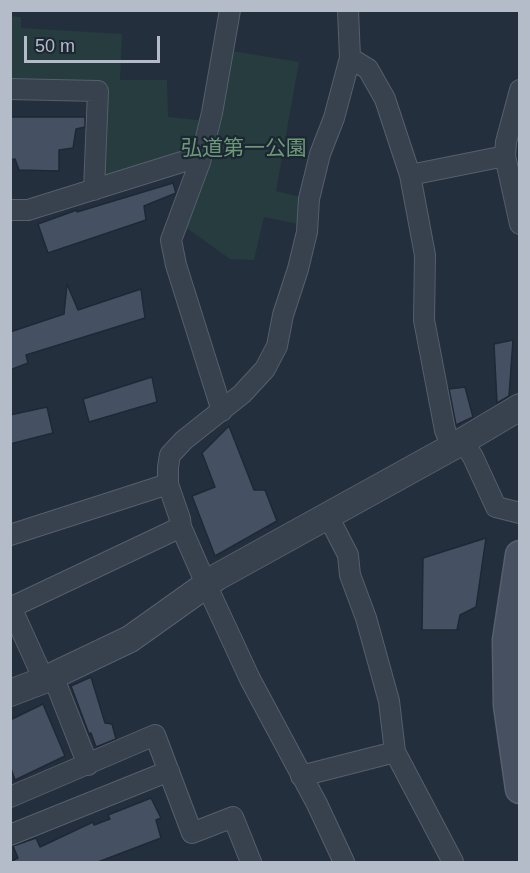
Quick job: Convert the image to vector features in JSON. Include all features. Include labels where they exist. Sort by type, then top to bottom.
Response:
[{"type":"main road","points":[[519,555],[507,640],[514,679],[511,732],[519,789]]},
{"type":"street","points":[[222,411],[176,265],[171,240],[200,162],[212,113],[230,10]]},
{"type":"street","points":[[344,862],[317,804],[250,680],[181,526],[168,484],[170,455],[184,440],[242,394],[265,369],[277,346],[283,315],[307,232],[309,199],[320,154],[334,118],[350,58],[348,10]]},
{"type":"street","points":[[350,58],[368,69],[385,99],[410,175],[425,255],[424,320],[445,430],[472,457],[496,507],[519,513]]},
{"type":"street","points":[[10,89],[98,91],[94,190]]},
{"type":"street","points":[[519,90],[506,142],[505,156],[519,224]]},
{"type":"street","points":[[410,175],[505,156]]},
{"type":"street","points":[[10,210],[28,210],[185,161],[200,162]]},
{"type":"street","points":[[10,693],[49,678],[130,639],[206,584],[519,407]]},
{"type":"street","points":[[10,536],[168,484]]},
{"type":"street","points":[[328,516],[348,555],[350,575],[366,618],[389,701],[395,752],[453,862]]},
{"type":"street","points":[[88,765],[49,678],[11,606],[181,526]]},
{"type":"street","points":[[10,797],[155,735],[192,833],[233,817],[251,862]]},
{"type":"street","points":[[301,776],[395,752]]},
{"type":"street","points":[[10,835],[169,771]]},
{"type":"green space","name":"弘道第一公園","points":[[10,16],[21,17],[21,28],[122,34],[120,80],[167,80],[168,117],[216,122],[226,50],[299,62],[276,191],[305,198],[304,225],[264,217],[254,260],[230,259],[184,226],[206,161],[98,181],[101,86],[11,82]]},
{"type":"building","points":[[10,117],[85,117],[85,127],[76,129],[73,148],[59,150],[59,171],[19,170],[15,159],[10,160]]},
{"type":"building","points":[[173,183],[176,193],[144,206],[146,220],[48,253],[38,224],[77,210],[77,212]]},
{"type":"building","points":[[67,284],[78,310],[141,289],[145,318],[26,355],[28,363],[10,370],[10,332],[64,314]]},
{"type":"building","points":[[513,340],[509,396],[497,403],[494,344]]},
{"type":"building","points":[[152,377],[157,402],[89,422],[83,399]]},
{"type":"building","points":[[465,387],[473,417],[456,425],[449,389]]},
{"type":"building","points":[[47,407],[53,433],[10,444],[10,415]]},
{"type":"building","points":[[229,426],[254,490],[265,490],[277,521],[215,556],[192,496],[215,487],[202,453]]},
{"type":"building","points":[[486,538],[476,607],[460,615],[457,630],[422,630],[423,558]]},
{"type":"building","points":[[91,677],[105,723],[112,724],[116,739],[96,747],[71,686]]},
{"type":"building","points":[[43,704],[65,756],[15,780],[10,766],[10,720]]},
{"type":"building","points":[[151,798],[161,818],[156,820],[161,838],[98,862],[10,862],[18,858],[13,846],[36,838],[40,847],[93,822],[94,825],[110,819],[108,815]]}]
